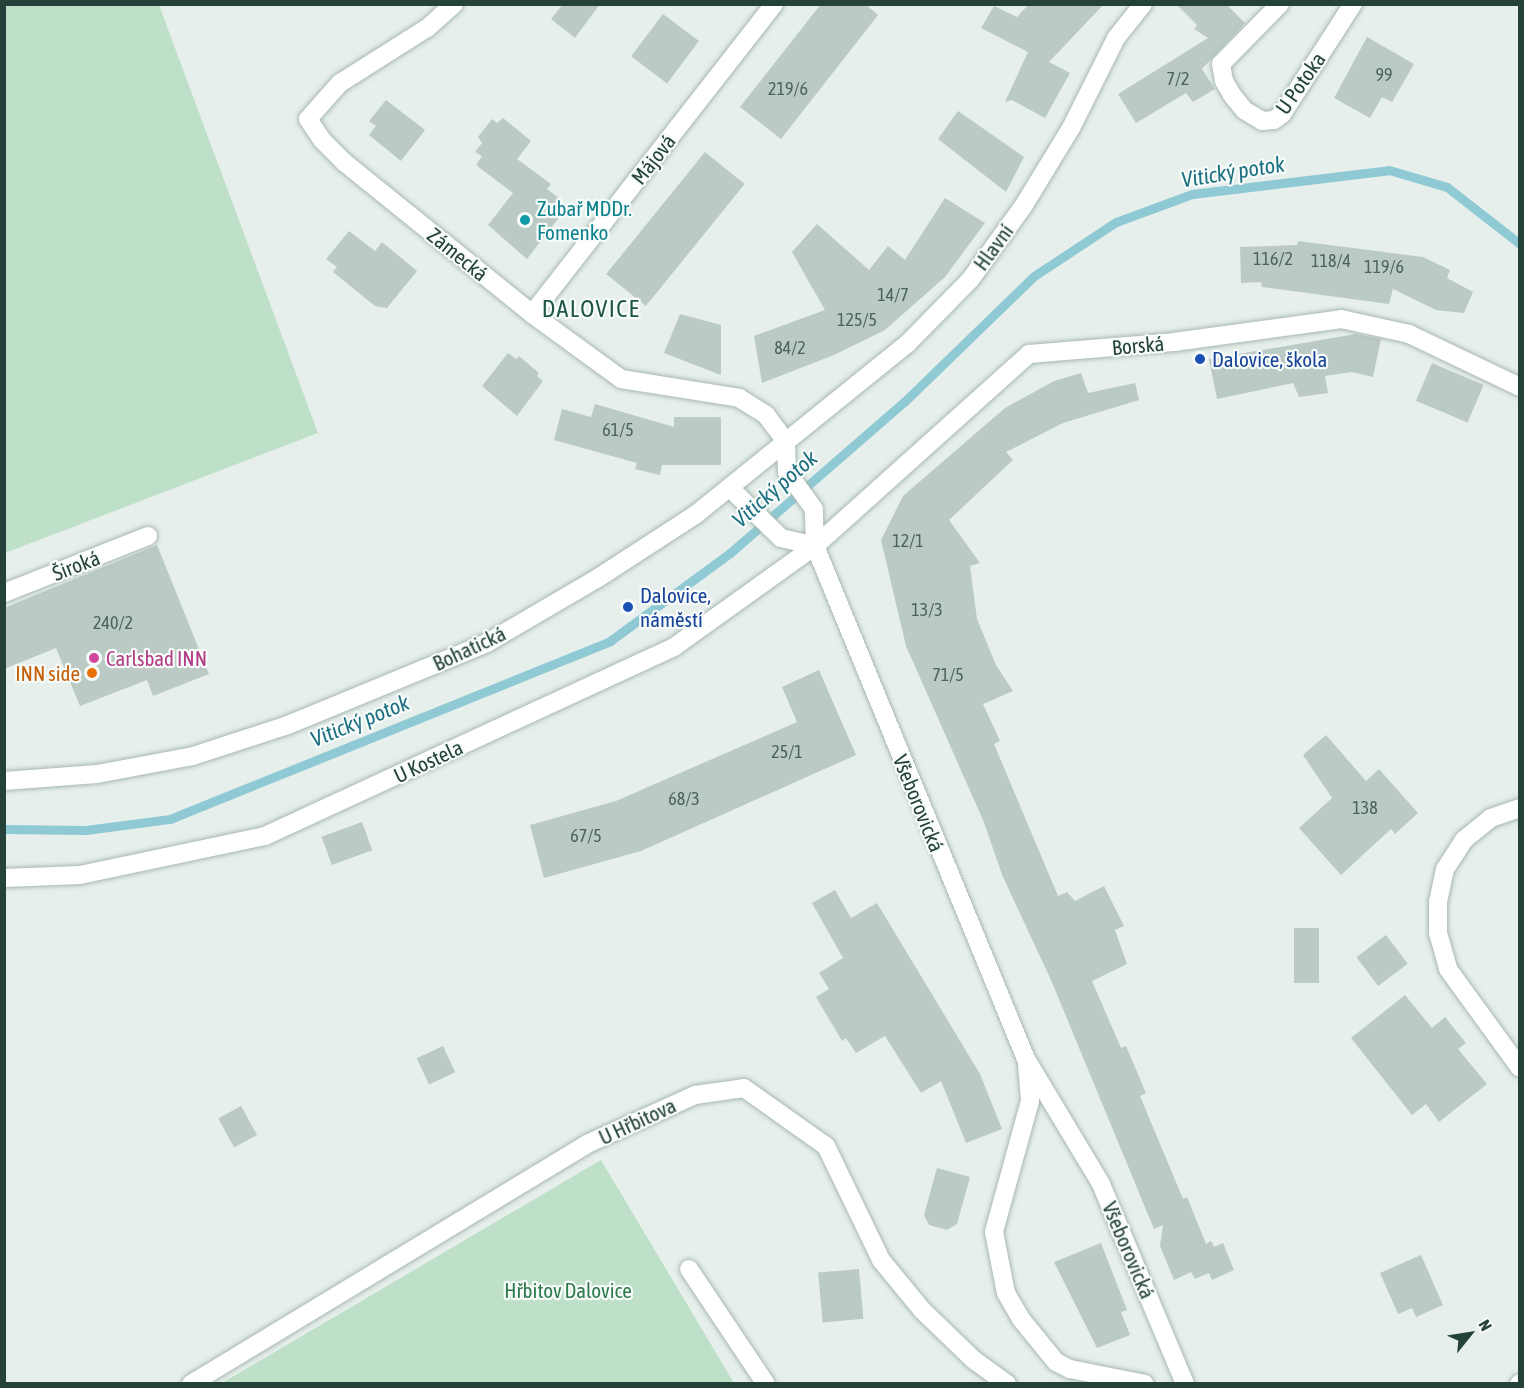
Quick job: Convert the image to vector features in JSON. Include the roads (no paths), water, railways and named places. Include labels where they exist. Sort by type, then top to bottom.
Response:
[{"type":"street","name":"Zámecká","points":[[454,4],[427,28],[340,83],[308,119],[345,163],[532,314],[621,379],[739,398],[766,415],[786,442]]},
{"type":"street","name":"Májová","points":[[532,314],[774,4]]},
{"type":"street","name":"Hlavní","points":[[786,442],[908,344],[970,280],[1024,205],[1071,128],[1116,38],[1143,4]]},
{"type":"street","name":"U Potoka","points":[[1280,4],[1221,64],[1224,81],[1244,110],[1262,121],[1274,120],[1353,4]]},
{"type":"street","name":"Borská","points":[[815,546],[1029,354],[1174,342],[1341,319],[1409,334],[1520,387]]},
{"type":"street","points":[[731,489],[781,538],[815,546],[814,509],[787,472],[786,442]]},
{"type":"street","name":"Bohatická","points":[[4,781],[97,774],[193,756],[288,725],[487,643],[598,578],[731,489],[786,442]]},
{"type":"street","name":"Široká","points":[[4,593],[148,537]]},
{"type":"street","name":"U Kostela","points":[[4,878],[80,875],[265,836],[674,647],[815,546]]},
{"type":"street","name":"Všeborovická","points":[[815,546],[1026,1059],[1101,1184],[1185,1383]]},
{"type":"street","points":[[1520,808],[1491,818],[1464,840],[1445,869],[1438,901],[1438,933],[1448,969],[1520,1068]]},
{"type":"street","name":"Všeborovická","points":[[1026,1059],[1030,1101],[994,1232],[998,1265],[1006,1293],[1021,1319],[1065,1376],[1145,1383]]},
{"type":"street","name":"U Hřbitova","points":[[191,1383],[587,1144],[695,1095],[744,1088],[826,1146],[881,1260],[922,1310],[974,1359],[1007,1383]]},
{"type":"street","points":[[690,1269],[766,1383]]},
{"type":"waterway","name":"Vitický potok","points":[[4,829],[86,830],[170,819],[610,641],[730,553],[904,402],[1034,276],[1116,222],[1192,194],[1389,170],[1447,187],[1520,244]]},
{"type":"place","name":"Zubař MDDr. Fomenko","points":[[525,220]]},
{"type":"place","name":"Dalovice, škola","points":[[1200,359]]},
{"type":"place","name":"Dalovice, náměstí","points":[[628,607]]},
{"type":"place","name":"Carlsbad INN","points":[[94,658]]},
{"type":"place","name":"INN side","points":[[92,673]]},
{"type":"district","name":"DALOVICE","points":[[591,309]]},
{"type":"park label","name":"Hřbitov Dalovice","points":[[568,1290]]}]
